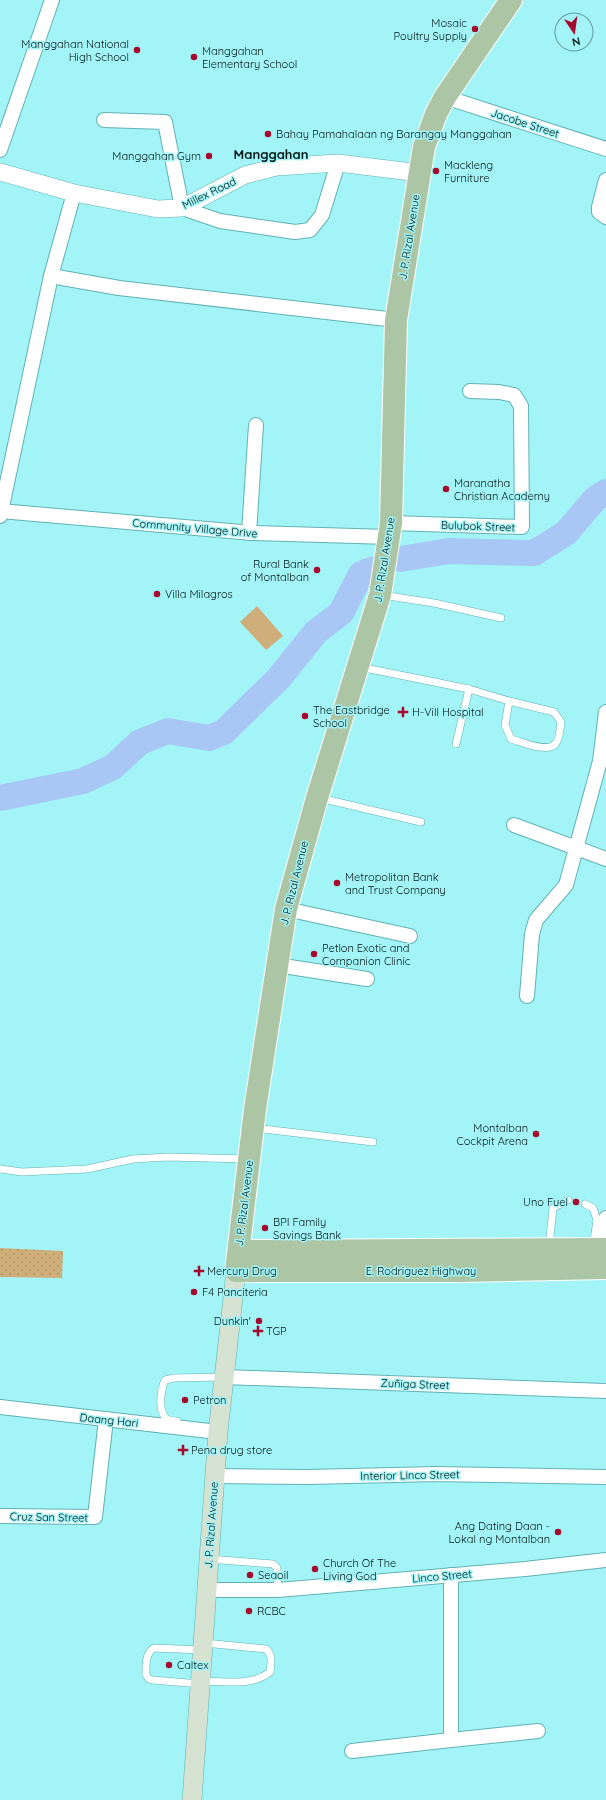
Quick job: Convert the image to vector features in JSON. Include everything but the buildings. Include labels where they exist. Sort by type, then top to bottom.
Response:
[{"type":"main road","name":"J. P. Rizal Avenue","points":[[192,1800],[218,1429],[253,1128],[286,909],[317,798],[380,595],[390,530],[396,320],[424,147],[436,114],[445,97],[511,0]]},
{"type":"main road","name":"E. Rodriguez Highway","points":[[237,1261],[548,1250],[602,1254]]},
{"type":"main road","name":"E. Rodriguez Highway","points":[[237,1261],[461,1271],[602,1254]]},
{"type":"street","points":[[0,150],[52,0]]},
{"type":"street","name":"Jacobe Street","points":[[445,97],[606,149]]},
{"type":"street","points":[[104,120],[165,122],[182,208],[220,221],[295,232],[310,230],[322,215],[338,163]]},
{"type":"street","name":"Millex Road","points":[[0,172],[74,193],[158,209],[182,208],[245,175],[276,167],[338,163],[420,173]]},
{"type":"street","points":[[606,180],[599,212],[606,217]]},
{"type":"street","points":[[0,513],[51,276],[74,193]]},
{"type":"street","points":[[51,276],[119,288],[396,320]]},
{"type":"street","name":"Bulubok Street","points":[[390,530],[522,527],[521,406],[514,395],[499,392],[470,391]]},
{"type":"street","points":[[249,533],[256,425]]},
{"type":"street","name":"Community Village Drive","points":[[0,513],[249,533],[390,530]]},
{"type":"street","points":[[527,996],[532,934],[536,920],[566,886],[600,761],[606,712]]},
{"type":"street","points":[[514,825],[606,859]]},
{"type":"street","points":[[286,909],[410,936]]},
{"type":"street","points":[[277,964],[368,979]]},
{"type":"street","points":[[602,1254],[606,1218]]},
{"type":"street","name":"Zuñiga Street","points":[[225,1377],[606,1391]]},
{"type":"street","name":"Daang Hari","points":[[0,1407],[106,1419],[218,1429]]},
{"type":"street","name":"Cruz San Street","points":[[0,1516],[95,1517],[106,1419]]},
{"type":"street","name":"Interior Linco Street","points":[[215,1476],[308,1477],[436,1474],[606,1477]]},
{"type":"street","name":"Linco Street","points":[[207,1590],[278,1590],[606,1560]]},
{"type":"street","points":[[451,1575],[451,1740]]},
{"type":"street","points":[[352,1751],[538,1731]]},
{"type":"lane","points":[[380,595],[434,603],[501,618]]},
{"type":"lane","points":[[358,667],[469,689],[554,712],[561,722],[557,742],[554,746],[545,748],[511,739],[505,725],[509,701]]},
{"type":"lane","points":[[456,744],[469,689]]},
{"type":"lane","points":[[317,798],[421,822]]},
{"type":"lane","points":[[253,1128],[372,1142]]},
{"type":"lane","points":[[0,1169],[22,1172],[87,1169],[133,1159],[168,1156],[249,1160]]},
{"type":"lane","points":[[548,1250],[553,1208],[568,1200]]},
{"type":"lane","points":[[585,1204],[592,1208],[597,1220],[602,1254]]},
{"type":"lane","points":[[218,1429],[168,1420],[164,1416],[161,1409],[162,1386],[165,1380],[174,1378],[225,1377]]},
{"type":"lane","points":[[209,1559],[273,1564],[277,1568],[278,1590]]},
{"type":"lane","points":[[203,1647],[266,1649],[270,1652],[270,1672],[264,1677],[250,1682],[153,1680],[149,1679],[146,1675],[147,1656],[150,1650],[154,1648],[203,1647]]},
{"type":"shaded area","points":[[257,606],[283,636],[266,650],[240,622]]},
{"type":"shaded area","points":[[0,1248],[63,1251],[62,1278],[0,1277]]},
{"type":"water","points":[[374,556],[358,587],[356,604],[347,598],[355,573],[362,564]]},
{"type":"waterway","points":[[400,559],[449,551],[534,553],[566,533],[595,499],[606,492]]},
{"type":"waterway","points":[[0,798],[83,781],[113,767],[140,742],[168,731],[209,738],[224,732],[279,678],[316,632],[341,613],[361,574],[371,570]]},
{"type":"place","name":"Mosaic Poultry Supply","points":[[475,29]]},
{"type":"place","name":"Manggahan National High School","points":[[137,50]]},
{"type":"place","name":"Manggahan Elementary School","points":[[194,57]]},
{"type":"place","name":"Bahay Pamahalaan ng Barangay Manggahan","points":[[268,134]]},
{"type":"place","name":"Manggahan Gym","points":[[209,156]]},
{"type":"place","name":"Mackleng Furniture","points":[[436,171]]},
{"type":"place","name":"Maranatha Christian Academy","points":[[446,489]]},
{"type":"place","name":"Rural Bank of Montalban","points":[[317,570]]},
{"type":"place","name":"Villa Milagros","points":[[157,594]]},
{"type":"place","name":"H-Vill Hospital","points":[[403,712]]},
{"type":"place","name":"The Eastbridge School","points":[[305,716]]},
{"type":"place","name":"Metropolitan Bank and Trust Company","points":[[337,883]]},
{"type":"place","name":"Petlon Exotic and Companion Clinic","points":[[314,954]]},
{"type":"place","name":"Montalban Cockpit Arena","points":[[536,1134]]},
{"type":"place","name":"Uno Fuel","points":[[576,1202]]},
{"type":"place","name":"BPI Family Savings Bank","points":[[265,1228]]},
{"type":"place","name":"Mercury Drug","points":[[199,1271]]},
{"type":"place","name":"F4 Panciteria","points":[[194,1292]]},
{"type":"place","name":"Dunkin'","points":[[259,1321]]},
{"type":"place","name":"TGP","points":[[258,1331]]},
{"type":"place","name":"Petron","points":[[185,1400]]},
{"type":"place","name":"Pena drug store","points":[[183,1450]]},
{"type":"place","name":"Ang Dating Daan - Lokal ng Montalban","points":[[558,1532]]},
{"type":"place","name":"Church Of The Living God","points":[[315,1569]]},
{"type":"place","name":"Seaoil","points":[[250,1575]]},
{"type":"place","name":"RCBC","points":[[249,1611]]},
{"type":"place","name":"Caltex","points":[[169,1665]]},
{"type":"district","name":"Manggahan","points":[[271,154]]}]
